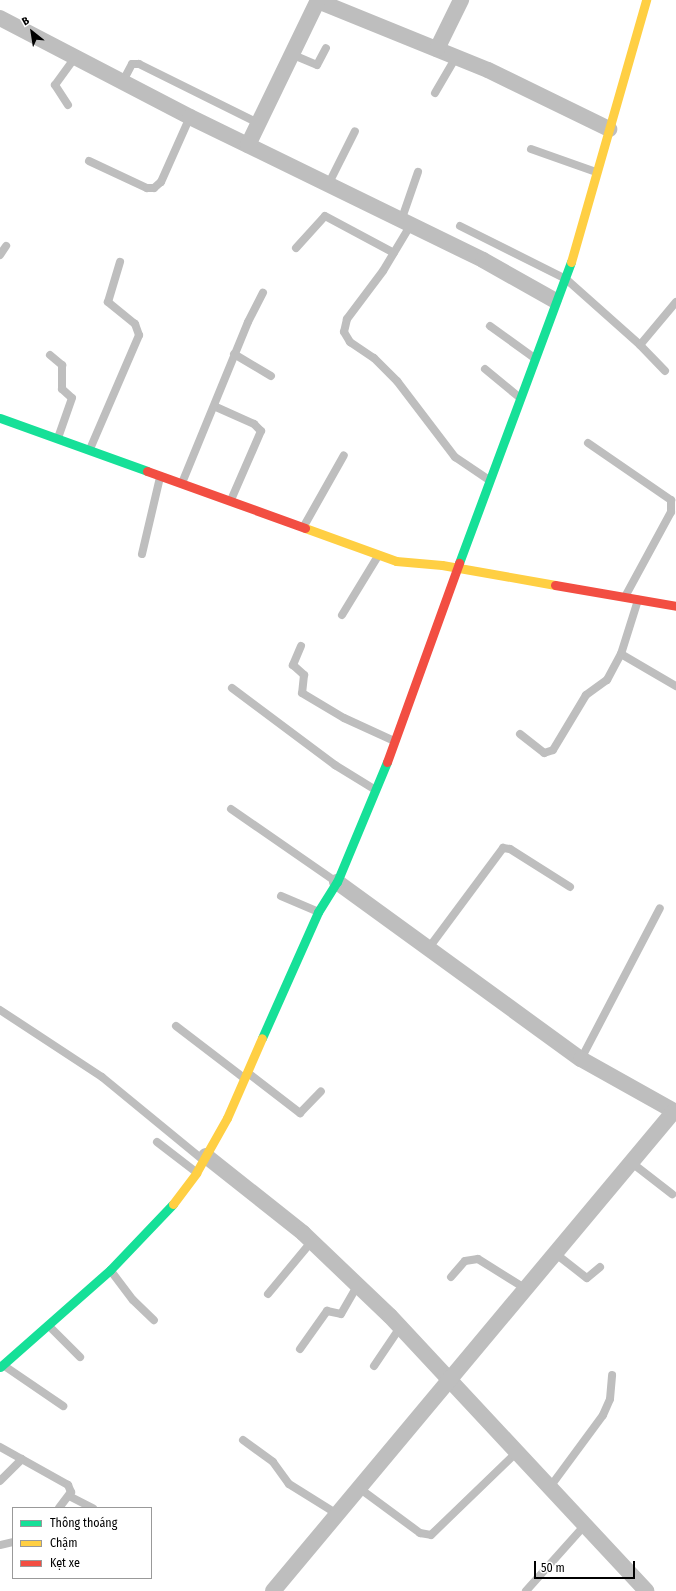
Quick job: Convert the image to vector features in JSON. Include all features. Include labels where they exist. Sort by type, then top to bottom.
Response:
[{"type":"street","points":[[253,134],[318,0],[456,57],[609,129]]},
{"type":"street","points":[[437,49],[461,0]]},
{"type":"street","points":[[1,1365],[110,1270],[162,1219],[196,1173],[205,1158],[246,1076],[318,912],[337,882],[395,742],[491,480],[533,358],[556,297],[565,282],[646,0]]},
{"type":"street","points":[[0,18],[75,57],[126,75],[190,117],[253,134],[329,181],[405,217],[483,260],[556,297]]},
{"type":"street","points":[[0,418],[379,555],[422,566],[459,569],[626,595],[676,606]]},
{"type":"street","points":[[273,1591],[675,1111],[580,1059],[337,882]]},
{"type":"street","points":[[205,1158],[312,1241],[401,1326],[646,1591]]},
{"type":"lane","points":[[291,54],[317,65],[326,48]]},
{"type":"lane","points":[[68,105],[55,85],[75,57]]},
{"type":"lane","points":[[435,93],[456,57]]},
{"type":"lane","points":[[126,75],[138,64],[253,134]]},
{"type":"lane","points":[[88,161],[147,188],[154,188],[161,182],[190,117]]},
{"type":"lane","points":[[329,181],[354,131]]},
{"type":"lane","points":[[531,149],[597,172]]},
{"type":"lane","points":[[418,172],[394,253],[347,319],[346,338],[374,358],[397,381],[455,457],[491,480]]},
{"type":"lane","points":[[296,248],[325,216],[394,253]]},
{"type":"lane","points":[[460,226],[565,282],[640,345],[664,371]]},
{"type":"lane","points":[[0,255],[6,246]]},
{"type":"lane","points":[[90,450],[140,335],[135,324],[108,302],[120,262]]},
{"type":"lane","points":[[182,484],[216,407],[234,354],[263,294]]},
{"type":"lane","points":[[640,345],[676,302]]},
{"type":"lane","points":[[490,326],[533,358]]},
{"type":"lane","points":[[234,354],[271,376]]},
{"type":"lane","points":[[50,356],[62,365],[62,389],[72,398],[58,439]]},
{"type":"lane","points":[[485,369],[519,397]]},
{"type":"lane","points":[[216,407],[254,424],[261,431],[231,501]]},
{"type":"lane","points":[[588,444],[671,500],[671,512],[626,595]]},
{"type":"lane","points":[[303,527],[344,455]]},
{"type":"lane","points":[[142,554],[160,476]]},
{"type":"lane","points":[[342,615],[379,555]]},
{"type":"lane","points":[[520,734],[544,753],[550,753],[586,695],[604,684],[621,654],[639,598]]},
{"type":"lane","points":[[301,646],[293,665],[304,675],[302,693],[344,718],[395,742]]},
{"type":"lane","points":[[621,654],[676,686]]},
{"type":"lane","points":[[232,688],[340,768],[375,789]]},
{"type":"lane","points":[[230,809],[337,882]]},
{"type":"lane","points":[[428,949],[502,848],[510,849],[570,887]]},
{"type":"lane","points":[[281,896],[318,912]]},
{"type":"lane","points":[[580,1059],[660,908]]},
{"type":"lane","points":[[0,1010],[102,1077],[205,1158]]},
{"type":"lane","points":[[176,1026],[300,1113],[321,1091]]},
{"type":"lane","points":[[157,1142],[196,1173]]},
{"type":"lane","points":[[632,1163],[672,1194]]},
{"type":"lane","points":[[268,1294],[312,1241]]},
{"type":"lane","points":[[556,1254],[587,1278],[600,1267]]},
{"type":"lane","points":[[452,1276],[465,1261],[478,1259],[526,1289]]},
{"type":"lane","points":[[110,1270],[133,1300],[154,1320]]},
{"type":"lane","points":[[300,1349],[327,1311],[341,1314],[358,1285]]},
{"type":"lane","points":[[48,1325],[80,1357]]},
{"type":"lane","points":[[374,1366],[401,1326]]},
{"type":"lane","points":[[1,1365],[63,1406]]},
{"type":"lane","points":[[550,1487],[603,1415],[610,1399],[612,1375]]},
{"type":"lane","points":[[243,1440],[273,1462],[288,1484],[337,1514]]},
{"type":"lane","points":[[0,1447],[68,1485],[69,1496],[60,1507]]},
{"type":"lane","points":[[359,1488],[420,1533],[431,1534],[516,1452]]},
{"type":"lane","points":[[0,1481],[22,1459]]},
{"type":"lane","points":[[69,1496],[91,1507]]},
{"type":"lane","points":[[526,1591],[585,1525]]},
{"type":"lane","points":[[0,1545],[12,1542]]},
{"type":"traffic: fast","points":[[459,563],[571,262]]},
{"type":"traffic: fast","points":[[0,418],[147,471]]},
{"type":"traffic: fast","points":[[262,1038],[318,912],[337,882],[387,762]]},
{"type":"traffic: fast","points":[[0,1367],[110,1270],[173,1204]]},
{"type":"traffic: slow","points":[[571,262],[646,0]]},
{"type":"traffic: slow","points":[[305,528],[396,561],[442,565],[555,585]]},
{"type":"traffic: slow","points":[[173,1204],[196,1173],[227,1118],[262,1038]]},
{"type":"traffic: jam","points":[[147,471],[305,528]]},
{"type":"traffic: jam","points":[[387,762],[459,563]]},
{"type":"traffic: jam","points":[[555,585],[676,606]]}]
